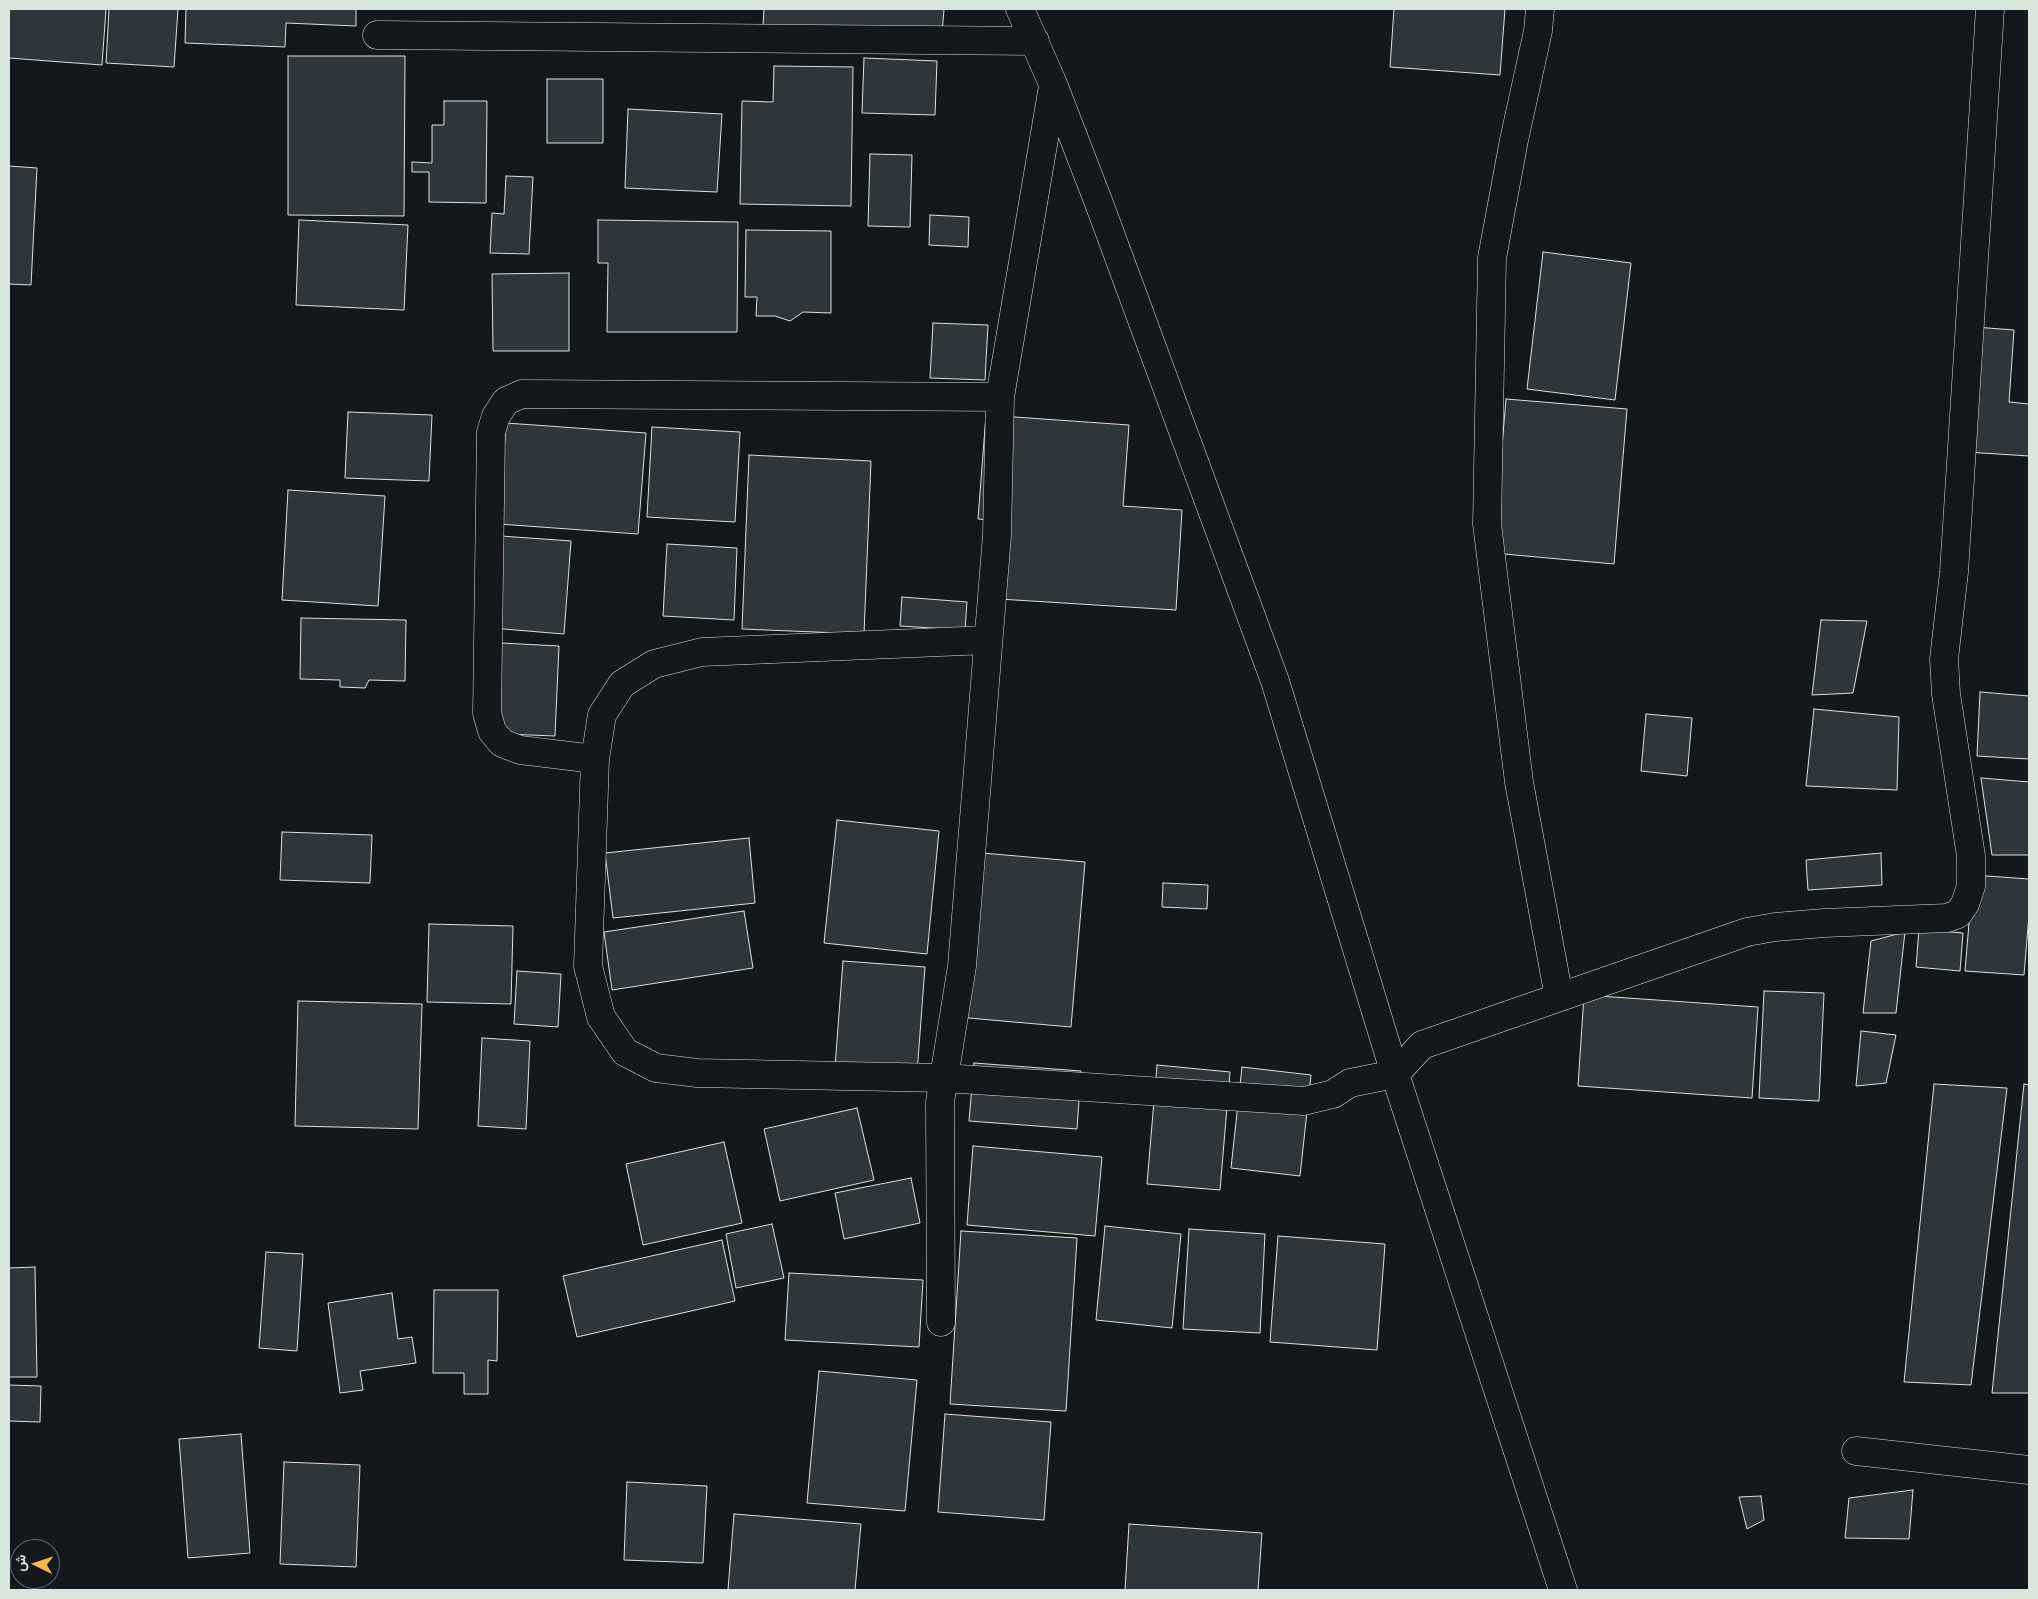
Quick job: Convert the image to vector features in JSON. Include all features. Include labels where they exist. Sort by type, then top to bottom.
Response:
[{"type":"street","points":[[1020,9],[1053,84],[1104,215],[1230,553],[1275,681],[1395,1074],[1563,1590]]},
{"type":"street","points":[[1540,9],[1538,32],[1514,140],[1492,258],[1487,524],[1519,782],[1558,997]]},
{"type":"street","points":[[988,640],[702,652],[654,664],[622,684],[602,715],[596,759],[588,966],[601,1017],[625,1052],[656,1068],[697,1073],[944,1078],[1304,1101],[1333,1094],[1350,1083],[1395,1074],[1422,1045],[1747,932],[1775,927],[1824,923],[1946,918],[1958,914],[1965,904],[1971,886],[1971,856],[1946,694],[1944,658],[1954,572],[1990,9]]},
{"type":"street","points":[[377,35],[1035,41]]},
{"type":"street","points":[[941,1322],[940,1102],[962,966],[997,535],[1000,397],[1053,84]]},
{"type":"street","points":[[596,759],[520,750],[502,743],[492,731],[487,713],[491,432],[496,416],[506,401],[522,394],[1000,397]]},
{"type":"street","points":[[1856,1451],[2029,1470]]},
{"type":"building","points":[[9,9],[106,9],[102,65],[9,58]]},
{"type":"building","points":[[109,9],[178,9],[174,67],[106,63]]},
{"type":"building","points":[[186,9],[356,9],[356,26],[286,23],[285,47],[185,43]]},
{"type":"building","points":[[764,9],[944,9],[942,34],[763,26]]},
{"type":"building","points":[[1394,9],[1505,9],[1500,75],[1390,67]]},
{"type":"building","points":[[288,56],[405,56],[404,216],[288,215]]},
{"type":"building","points":[[864,58],[937,61],[935,115],[862,113]]},
{"type":"building","points":[[774,66],[853,67],[851,206],[740,204],[742,101],[773,102]]},
{"type":"building","points":[[547,79],[603,79],[603,143],[547,143]]},
{"type":"building","points":[[444,101],[487,101],[486,203],[429,202],[429,172],[412,172],[412,162],[432,163],[432,125],[444,125]]},
{"type":"building","points":[[628,109],[722,114],[717,192],[625,188]]},
{"type":"building","points":[[870,154],[912,155],[910,227],[868,226]]},
{"type":"building","points":[[9,166],[37,168],[31,285],[9,284]]},
{"type":"building","points":[[506,176],[533,177],[529,254],[490,253],[492,213],[504,214]]},
{"type":"building","points":[[930,215],[969,217],[968,247],[929,245]]},
{"type":"building","points":[[299,220],[408,225],[404,310],[296,305]]},
{"type":"building","points":[[598,220],[738,222],[737,332],[607,332],[608,263],[598,263]]},
{"type":"building","points":[[746,230],[831,231],[831,313],[803,312],[790,321],[775,316],[756,316],[757,297],[745,297]]},
{"type":"building","points":[[1543,252],[1631,263],[1615,400],[1527,389]]},
{"type":"building","points":[[569,273],[569,351],[493,351],[492,274]]},
{"type":"building","points":[[933,323],[988,325],[985,380],[930,378]]},
{"type":"building","points":[[1975,327],[2014,330],[2009,402],[2029,404],[2029,456],[1966,452]]},
{"type":"building","points":[[1506,399],[1627,409],[1614,564],[1493,553]]},
{"type":"building","points":[[348,412],[432,415],[429,481],[345,478]]},
{"type":"building","points":[[986,415],[1129,425],[1123,506],[1182,510],[1176,610],[999,599],[1004,521],[978,519]]},
{"type":"building","points":[[506,423],[646,433],[638,534],[499,524]]},
{"type":"building","points":[[652,427],[740,432],[735,522],[647,517]]},
{"type":"building","points":[[749,455],[871,461],[864,634],[742,629]]},
{"type":"building","points":[[288,490],[385,496],[378,606],[282,600]]},
{"type":"building","points":[[487,535],[571,541],[564,634],[479,627]]},
{"type":"building","points":[[667,544],[737,548],[734,620],[663,616]]},
{"type":"building","points":[[902,597],[967,602],[965,630],[900,626]]},
{"type":"building","points":[[301,618],[406,620],[405,681],[369,680],[365,688],[340,687],[340,680],[300,679]]},
{"type":"building","points":[[1821,620],[1867,621],[1853,693],[1812,695]]},
{"type":"building","points":[[482,642],[559,646],[555,736],[478,733]]},
{"type":"building","points":[[1980,692],[2029,696],[2029,759],[1977,756]]},
{"type":"building","points":[[1814,709],[1899,717],[1897,790],[1806,786]]},
{"type":"building","points":[[1646,714],[1692,718],[1687,776],[1641,771]]},
{"type":"building","points":[[1981,778],[2029,782],[2029,855],[1992,855]]},
{"type":"building","points":[[837,820],[939,831],[927,954],[824,943]]},
{"type":"building","points":[[282,832],[372,835],[370,883],[280,880]]},
{"type":"building","points":[[749,838],[755,903],[613,918],[605,853]]},
{"type":"building","points":[[971,852],[1085,862],[1071,1027],[957,1017]]},
{"type":"building","points":[[1881,853],[1882,885],[1808,890],[1806,860]]},
{"type":"building","points":[[1973,875],[2029,879],[2029,915],[2024,975],[1965,971]]},
{"type":"building","points":[[1163,883],[1208,885],[1207,909],[1162,907]]},
{"type":"building","points":[[744,911],[753,968],[612,990],[604,932]]},
{"type":"building","points":[[429,924],[513,926],[511,1004],[427,1002]]},
{"type":"building","points":[[1919,929],[1963,933],[1960,971],[1916,967]]},
{"type":"building","points":[[1905,932],[1896,1013],[1863,1013],[1871,941]]},
{"type":"building","points":[[843,961],[925,967],[917,1073],[835,1067]]},
{"type":"building","points":[[517,971],[561,974],[558,1027],[514,1024]]},
{"type":"building","points":[[1764,991],[1824,993],[1819,1101],[1759,1098]]},
{"type":"building","points":[[1584,995],[1758,1007],[1752,1098],[1578,1086]]},
{"type":"building","points":[[298,1001],[422,1004],[418,1129],[295,1126]]},
{"type":"building","points":[[1861,1031],[1896,1035],[1886,1083],[1856,1086]]},
{"type":"building","points":[[482,1038],[530,1041],[526,1129],[478,1126]]},
{"type":"building","points":[[974,1063],[1081,1071],[1077,1129],[969,1121]]},
{"type":"building","points":[[1157,1065],[1230,1072],[1220,1190],[1147,1184]]},
{"type":"building","points":[[1242,1067],[1311,1075],[1300,1176],[1231,1168]]},
{"type":"building","points":[[1934,1084],[2007,1088],[1971,1385],[1904,1382]]},
{"type":"building","points":[[2024,1084],[2029,1085],[2029,1393],[1992,1393]]},
{"type":"building","points":[[857,1108],[874,1180],[780,1201],[764,1129]]},
{"type":"building","points":[[724,1142],[742,1223],[643,1245],[626,1164]]},
{"type":"building","points":[[973,1146],[1102,1157],[1095,1236],[967,1225]]},
{"type":"building","points":[[911,1178],[920,1223],[844,1239],[835,1193]]},
{"type":"building","points":[[772,1224],[784,1278],[736,1288],[726,1234]]},
{"type":"building","points":[[1105,1226],[1181,1234],[1172,1328],[1096,1320]]},
{"type":"building","points":[[1189,1229],[1265,1234],[1260,1333],[1183,1329]]},
{"type":"building","points":[[961,1231],[1077,1238],[1066,1411],[950,1404]]},
{"type":"building","points":[[1278,1236],[1385,1244],[1377,1350],[1270,1342]]},
{"type":"building","points":[[722,1240],[735,1301],[577,1337],[563,1276]]},
{"type":"building","points":[[266,1252],[303,1254],[297,1351],[259,1348]]},
{"type":"building","points":[[35,1267],[37,1377],[9,1377],[9,1268]]},
{"type":"building","points":[[789,1273],[923,1280],[919,1347],[785,1340]]},
{"type":"building","points":[[434,1290],[498,1290],[497,1361],[488,1360],[488,1394],[464,1394],[464,1373],[433,1373]]},
{"type":"building","points":[[392,1293],[398,1339],[412,1337],[416,1363],[360,1371],[363,1390],[340,1393],[328,1303]]},
{"type":"building","points":[[819,1371],[917,1380],[905,1511],[807,1503]]},
{"type":"building","points":[[9,1385],[41,1386],[40,1422],[9,1421]]},
{"type":"building","points":[[945,1414],[1051,1422],[1044,1520],[938,1512]]},
{"type":"building","points":[[241,1434],[250,1553],[188,1558],[179,1439]]},
{"type":"building","points":[[284,1462],[360,1465],[356,1567],[280,1564]]},
{"type":"building","points":[[627,1482],[707,1486],[703,1563],[624,1560]]},
{"type":"building","points":[[1913,1490],[1909,1539],[1845,1538],[1849,1498]]},
{"type":"building","points":[[1761,1496],[1764,1520],[1747,1529],[1739,1497]]},
{"type":"building","points":[[734,1514],[861,1524],[855,1590],[728,1590]]},
{"type":"building","points":[[1129,1524],[1262,1533],[1258,1590],[1125,1590]]}]
